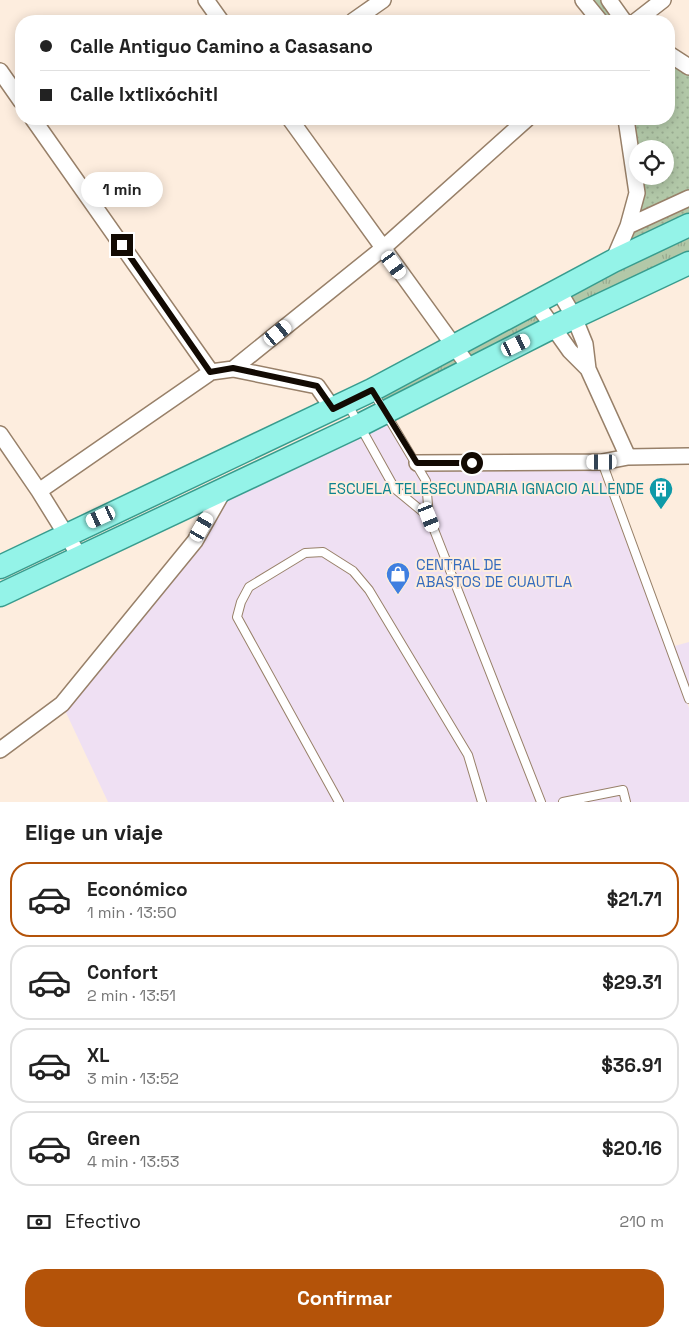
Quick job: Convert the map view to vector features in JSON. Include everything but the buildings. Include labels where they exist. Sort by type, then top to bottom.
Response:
[{"type":"main road","points":[[0,567],[65,534],[372,390],[613,261],[689,225]]},
{"type":"main road","points":[[0,595],[387,412],[553,327],[689,263]]},
{"type":"street","points":[[206,0],[217,15]]},
{"type":"street","points":[[362,15],[383,0]]},
{"type":"street","points":[[583,0],[595,15]]},
{"type":"street","points":[[609,0],[620,15]]},
{"type":"street","points":[[644,15],[663,0]]},
{"type":"street","points":[[675,58],[689,67]]},
{"type":"street","points":[[0,71],[15,92]]},
{"type":"street","points":[[37,125],[210,372]]},
{"type":"street","points":[[294,125],[452,346],[470,368]]},
{"type":"street","points":[[233,368],[382,249],[520,125]]},
{"type":"street","points":[[613,261],[628,226],[637,193],[627,125]]},
{"type":"street","points":[[628,226],[689,198]]},
{"type":"street","points":[[559,291],[574,317],[585,344],[588,369],[628,457]]},
{"type":"street","points":[[536,303],[570,351],[588,369]]},
{"type":"street","points":[[39,491],[210,372],[233,368],[317,386],[340,405]]},
{"type":"street","points":[[0,434],[39,491],[80,557]]},
{"type":"street","points":[[417,463],[602,462],[628,457],[689,456]]},
{"type":"street","points":[[0,750],[62,704],[195,541],[226,487]]},
{"type":"lane","points":[[372,390],[387,412],[426,481],[429,517],[541,802]]},
{"type":"lane","points":[[340,405],[360,425],[395,489],[429,517]]},
{"type":"lane","points":[[602,462],[689,699]]},
{"type":"lane","points":[[339,802],[237,617],[241,602],[249,587],[305,553],[323,552],[353,571],[369,590],[468,754],[482,802]]},
{"type":"lane","points":[[563,802],[588,799],[623,790],[626,802]]},
{"type":"shaded area","name":"CENTRAL DE ABASTOS DE CUAUTLA","points":[[385,415],[416,466],[598,467],[689,708],[689,802],[108,802],[62,704],[226,489]]},
{"type":"shaded area","points":[[689,642],[689,695],[671,647]]},
{"type":"green space","points":[[583,0],[609,0],[620,15],[595,15]]},
{"type":"green space","points":[[675,58],[689,67],[689,225],[613,261],[637,193],[636,185],[674,185],[674,140],[629,140],[627,125],[675,125]]},
{"type":"green space","points":[[689,225],[689,263],[574,317],[559,291]]},
{"type":"green space","points":[[536,303],[553,327],[387,412],[372,390]]},
{"type":"place","name":"ESCUELA TELESECUNDARIA IGNACIO ALLENDE","points":[[661,510]]},
{"type":"place","name":"CENTRAL DE ABASTOS DE CUAUTLA","points":[[398,595]]},
{"type":"route","points":[[122,245],[210,372],[233,368],[317,386],[333,409],[372,390],[417,463],[472,463]]}]
